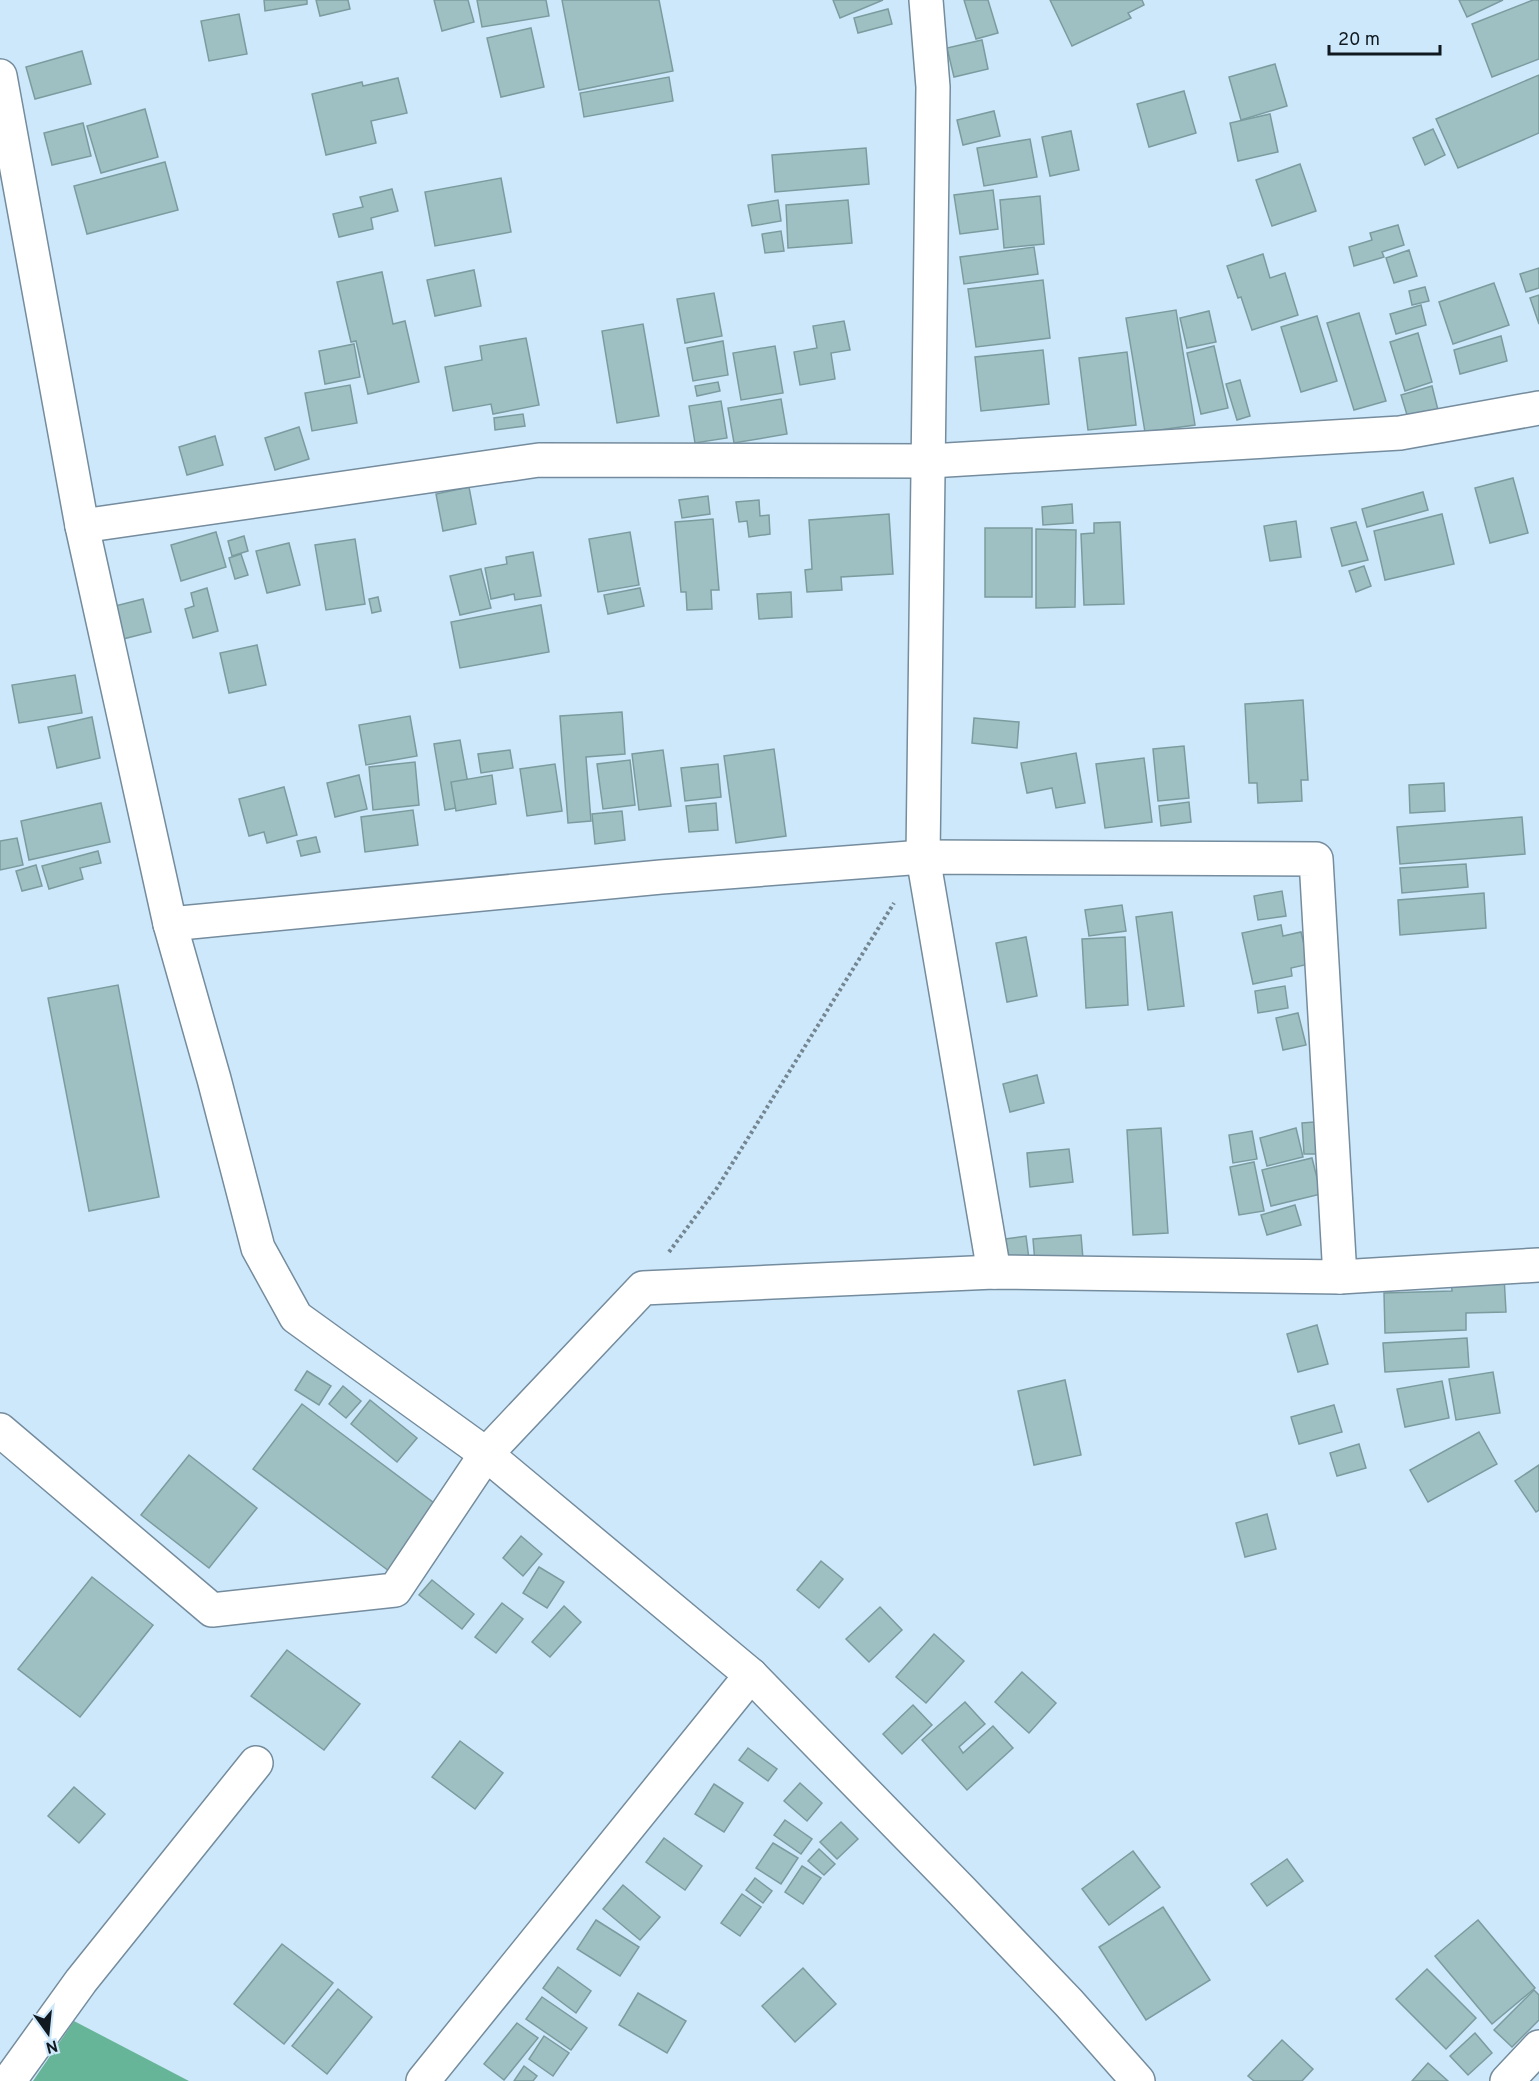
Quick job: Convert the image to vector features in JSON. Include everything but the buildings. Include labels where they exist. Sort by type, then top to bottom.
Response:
[{"type":"street","points":[[926,0],[933,87],[930,461],[923,856],[994,1272]]},
{"type":"street","points":[[0,76],[82,526],[170,924],[214,1079],[258,1248],[296,1317],[486,1454],[751,1675],[1069,2003],[1138,2081]]},
{"type":"street","points":[[82,526],[539,460],[930,461],[1400,433],[1539,408]]},
{"type":"street","points":[[170,924],[650,878],[923,856],[1316,859],[1340,1277]]},
{"type":"street","points":[[0,1430],[212,1610],[395,1590],[486,1454],[643,1288],[994,1272],[1340,1277],[1539,1265]]},
{"type":"street","points":[[423,2081],[751,1675]]},
{"type":"street","points":[[9,2081],[81,1981],[256,1763]]},
{"type":"street","points":[[1507,2081],[1539,2047]]},
{"type":"path","points":[[643,1288],[717,1188],[923,856]]},
{"type":"shaded area","points":[[74,2021],[189,2081],[33,2081]]}]
